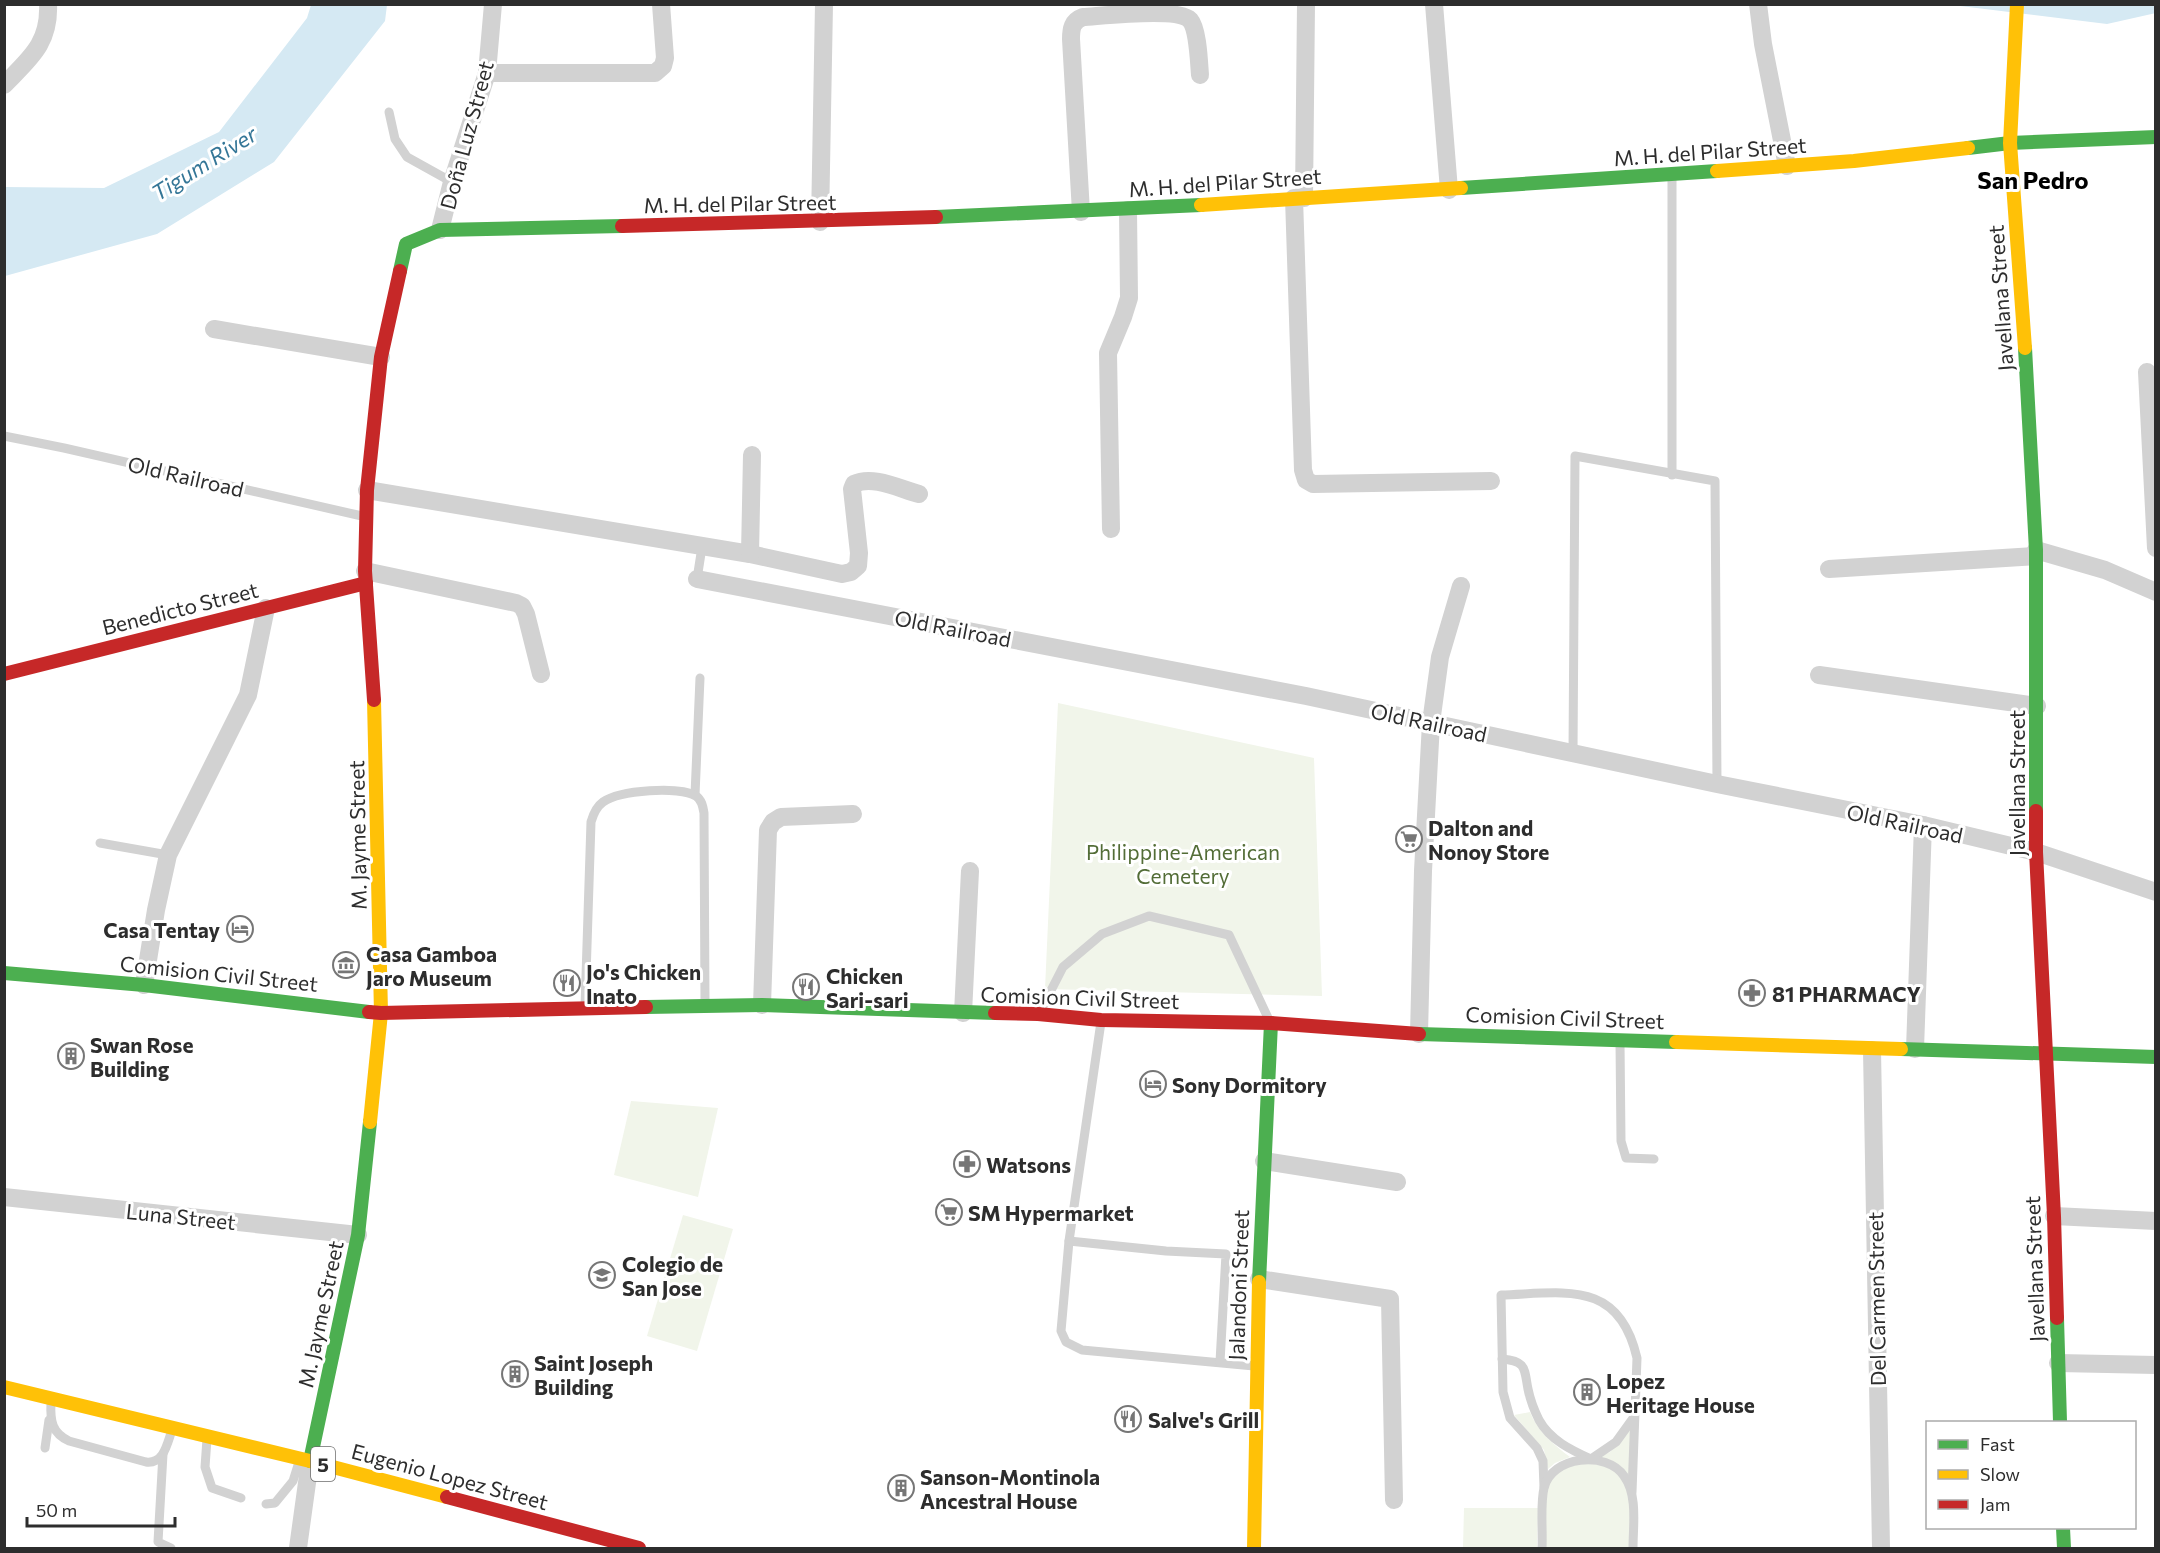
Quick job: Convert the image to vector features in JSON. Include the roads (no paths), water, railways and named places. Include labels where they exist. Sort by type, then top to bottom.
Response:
[{"type":"street","points":[[4,85],[40,46],[49,21],[48,4]]},
{"type":"street","name":"Doña Luz Street","points":[[440,230],[486,73],[493,4]]},
{"type":"street","points":[[486,73],[655,73],[663,66],[665,58],[661,4]]},
{"type":"street","points":[[820,222],[824,4]]},
{"type":"street","points":[[1306,4],[1299,198],[1303,470],[1306,480],[1313,484],[1491,481]]},
{"type":"street","points":[[1434,4],[1449,190]]},
{"type":"street","points":[[1758,4],[1763,44],[1787,166]]},
{"type":"street","name":"Javellana Street","points":[[2017,4],[2010,143],[2025,346],[2036,553],[2036,852],[2054,1216],[2060,1421]]},
{"type":"street","points":[[1081,212],[1071,39],[1071,28],[1076,20],[1083,17],[1156,13],[1186,18],[1191,21],[1195,32],[1200,75]]},
{"type":"street","name":"M. H. del Pilar Street","points":[[440,230],[820,222],[1128,210],[1672,175],[1854,161],[2010,143],[2156,137]]},
{"type":"street","points":[[1111,529],[1108,353],[1129,298],[1128,210]]},
{"type":"street","name":"M. Jayme Street","points":[[305,1460],[358,1235],[381,1013],[376,732],[365,577],[367,490],[381,357],[406,244],[440,230]]},
{"type":"street","points":[[214,329],[381,357]]},
{"type":"street","points":[[2147,372],[2156,548]]},
{"type":"street","points":[[750,554],[752,455]]},
{"type":"street","points":[[367,490],[750,554],[842,574],[851,572],[858,566],[859,553],[852,489],[855,484],[862,481],[874,482],[919,494]]},
{"type":"street","points":[[1829,568],[2036,553],[2105,570],[2156,591]]},
{"type":"street","points":[[365,577],[516,603],[522,606],[541,674]]},
{"type":"street","name":"Benedicto Street","points":[[4,675],[266,608],[365,577]]},
{"type":"street","name":"Old Railroad","points":[[697,579],[1306,696],[1717,784],[1923,825],[2036,852],[2156,892]]},
{"type":"street","points":[[1419,1034],[1423,871],[1431,723],[1440,657],[1461,586]]},
{"type":"street","points":[[144,985],[156,910],[168,855],[248,695],[266,608]]},
{"type":"street","points":[[1819,675],[2037,706]]},
{"type":"street","points":[[762,1005],[768,830],[773,822],[781,817],[853,814]]},
{"type":"street","points":[[1915,1049],[1923,825]]},
{"type":"street","points":[[963,1013],[970,871]]},
{"type":"street","name":"Comision Civil Street","points":[[4,973],[144,985],[381,1013],[762,1005],[1038,1014],[1101,1020],[1270,1023],[1419,1034],[1620,1039],[1872,1050],[1915,1049],[2156,1057]]},
{"type":"street","name":"Jalandoni Street","points":[[1254,1548],[1256,1366],[1270,1023]]},
{"type":"street","name":"Del Carmen Street","points":[[1872,1050],[1881,1548]]},
{"type":"street","points":[[1264,1161],[1397,1182]]},
{"type":"street","name":"Luna Street","points":[[4,1197],[358,1235]]},
{"type":"street","points":[[2054,1216],[2156,1221]]},
{"type":"street","points":[[1259,1279],[1390,1299],[1394,1500]]},
{"type":"street","points":[[2058,1363],[2156,1365]]},
{"type":"street","name":"Eugenio Lopez Street","points":[[4,1387],[305,1460],[639,1548]]},
{"type":"street","points":[[298,1548],[305,1460]]},
{"type":"street","points":[[2063,1529],[2064,1548]]},
{"type":"lane","points":[[389,112],[396,139],[407,157],[452,183]]},
{"type":"lane","points":[[1672,175],[1672,475]]},
{"type":"lane","name":"Old Railroad","points":[[4,436],[367,517]]},
{"type":"lane","points":[[1573,753],[1575,456],[1715,481],[1717,784]]},
{"type":"lane","points":[[697,579],[702,547]]},
{"type":"lane","points":[[695,795],[700,678]]},
{"type":"lane","points":[[585,1008],[591,822],[603,802],[624,794],[649,789],[695,795],[701,801],[704,813],[705,1006]]},
{"type":"lane","points":[[100,843],[168,855]]},
{"type":"lane","points":[[1038,1014],[1063,967],[1102,934],[1149,916],[1229,935],[1270,1023]]},
{"type":"lane","points":[[1101,1020],[1069,1241],[1061,1331],[1066,1342],[1082,1350],[1256,1366]]},
{"type":"lane","points":[[1620,1039],[1621,1142],[1626,1158],[1654,1159]]},
{"type":"lane","points":[[1069,1241],[1166,1251],[1226,1254],[1220,1362]]},
{"type":"lane","points":[[1542,1548],[1544,1461],[1537,1448],[1510,1418],[1503,1392],[1501,1295],[1573,1292],[1599,1299],[1621,1319],[1633,1338],[1637,1358],[1632,1492],[1633,1548]]},
{"type":"lane","points":[[1502,1359],[1515,1360],[1523,1366],[1527,1376],[1528,1390],[1540,1422],[1566,1448],[1591,1459],[1612,1464],[1624,1475],[1632,1492]]},
{"type":"lane","points":[[45,1448],[51,1398]]},
{"type":"lane","points":[[50,1415],[57,1434],[69,1441],[146,1462],[155,1461],[163,1454]]},
{"type":"lane","points":[[1544,1487],[1552,1472],[1560,1467],[1568,1463],[1591,1459],[1616,1442],[1636,1415]]},
{"type":"lane","points":[[171,1548],[158,1542],[163,1454],[173,1428]]},
{"type":"lane","points":[[207,1437],[205,1467],[212,1488],[241,1498]]},
{"type":"lane","points":[[266,1504],[275,1503],[293,1481],[305,1460]]},
{"type":"water","points":[[2155,4],[2156,13],[2107,24],[1952,5]]},
{"type":"water","name":"Tigum River","points":[[311,5],[387,5],[385,21],[274,162],[157,234],[5,276],[5,187],[104,188],[219,132],[307,18]]},
{"type":"place","name":"Dalton and Nonoy Store","points":[[1409,839]]},
{"type":"place","name":"Casa Tentay","points":[[240,929]]},
{"type":"place","name":"Casa Gamboa Jaro Museum","points":[[346,965]]},
{"type":"place","name":"Jo's Chicken Inato","points":[[567,983]]},
{"type":"place","name":"Chicken Sari-sari","points":[[806,987]]},
{"type":"place","name":"81 PHARMACY","points":[[1752,993]]},
{"type":"place","name":"Swan Rose Building","points":[[71,1056]]},
{"type":"place","name":"Sony Dormitory","points":[[1153,1084]]},
{"type":"place","name":"Watsons","points":[[967,1164]]},
{"type":"place","name":"SM Hypermarket","points":[[949,1212]]},
{"type":"place","name":"Colegio de San Jose","points":[[602,1275]]},
{"type":"place","name":"Saint Joseph Building","points":[[515,1374]]},
{"type":"place","name":"Lopez Heritage House","points":[[1587,1392]]},
{"type":"place","name":"Salve's Grill","points":[[1128,1419]]},
{"type":"place","name":"Sanson-Montinola Ancestral House","points":[[901,1488]]},
{"type":"district","name":"San Pedro","points":[[2033,179]]},
{"type":"park label","name":"Philippine-American Cemetery","points":[[1183,863]]}]
